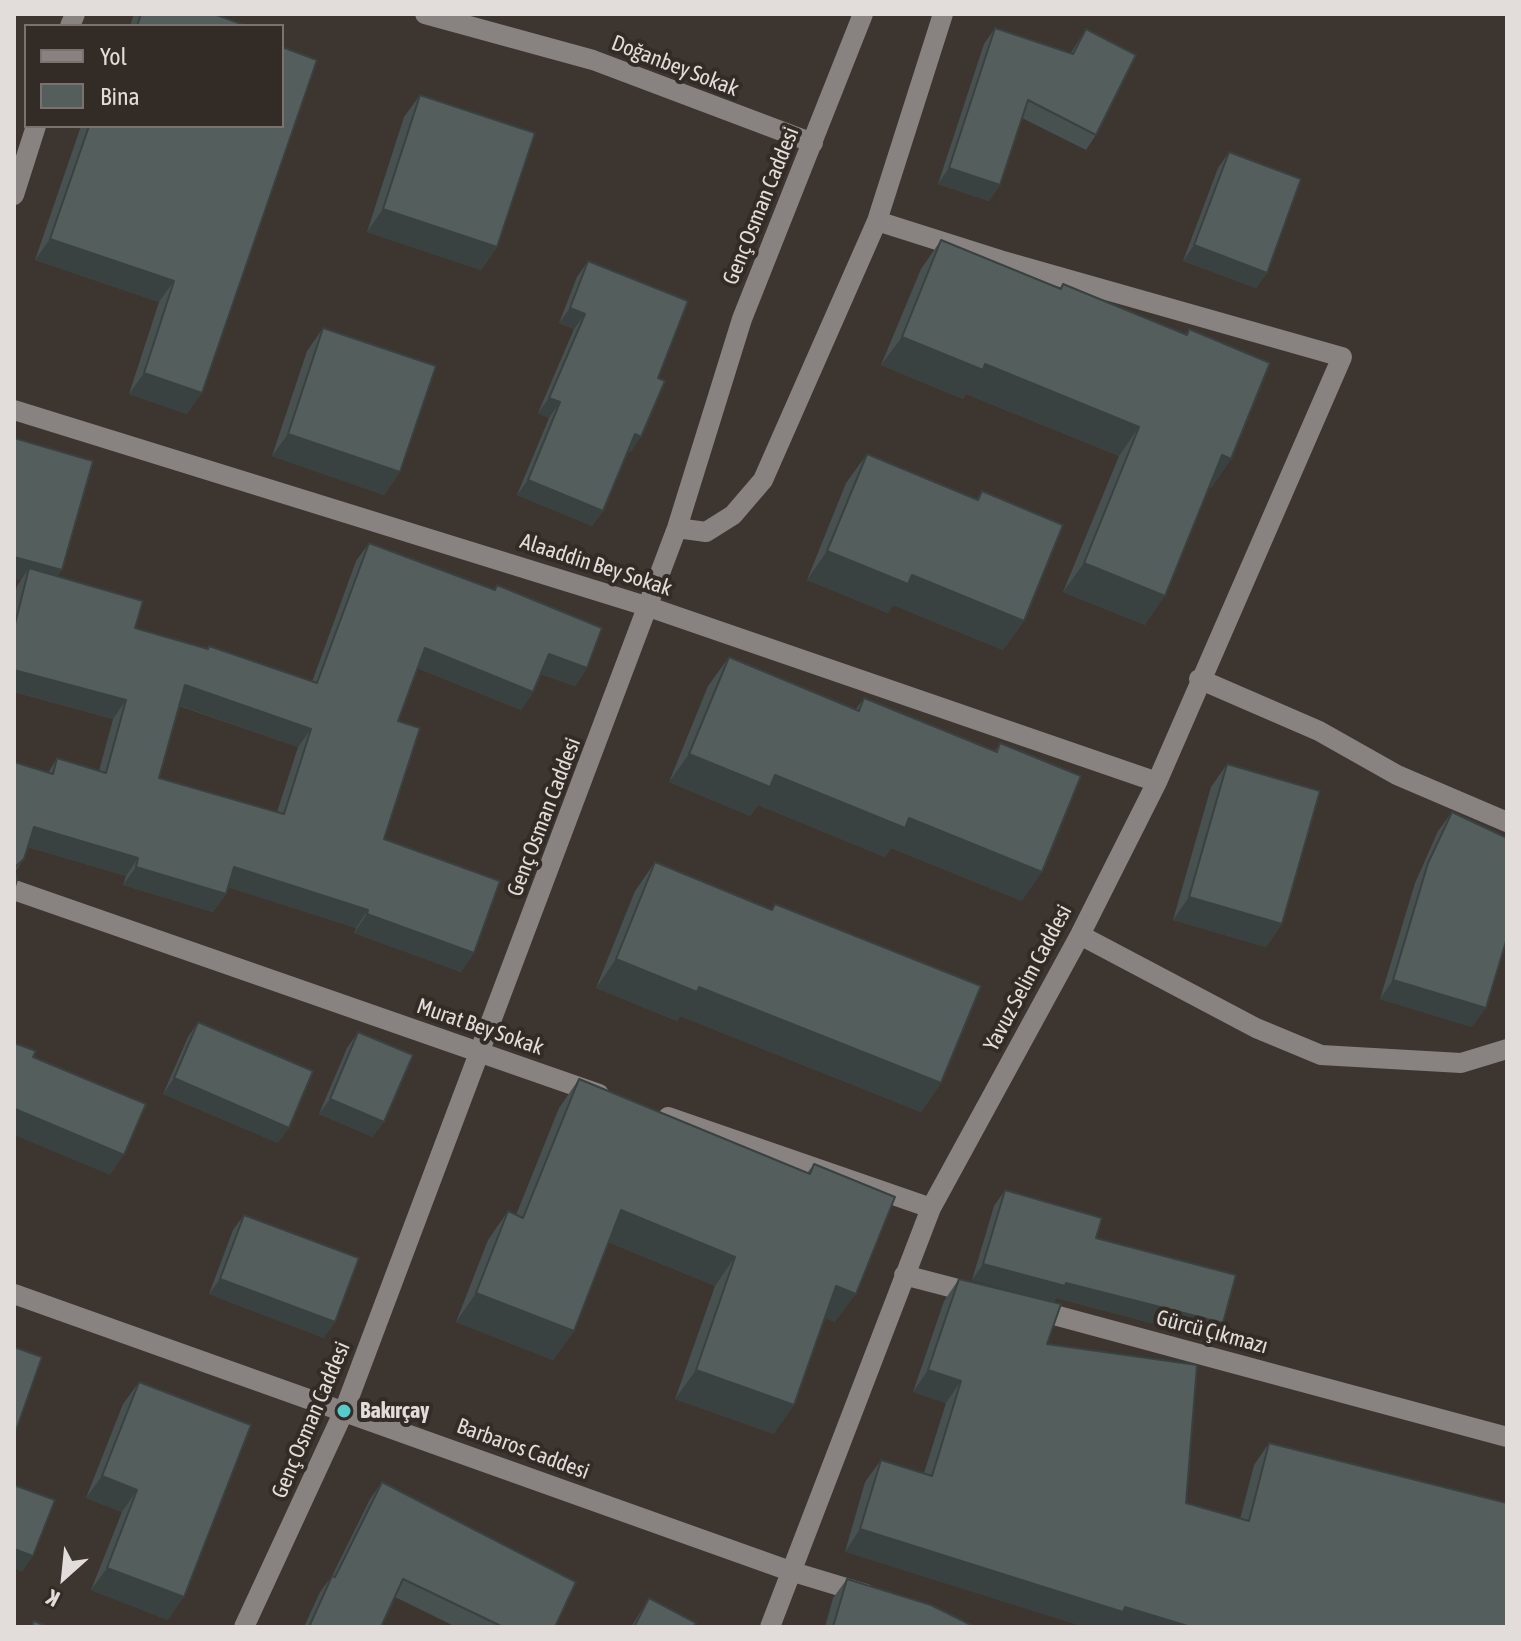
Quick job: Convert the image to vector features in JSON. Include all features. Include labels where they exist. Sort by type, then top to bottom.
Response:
[{"type":"street","name":"Doğanbey Sokak","points":[[425,14],[593,60],[813,143]]},
{"type":"street","name":"Genç Osman Caddesi","points":[[244,1627],[344,1411],[649,607],[742,319],[863,14]]},
{"type":"street","points":[[677,528],[706,532],[733,515],[763,480],[877,221],[943,14]]},
{"type":"street","points":[[14,195],[35,128]]},
{"type":"street","name":"Yavuz Selim Caddesi","points":[[770,1627],[931,1208],[1080,935],[1157,782],[1199,679],[1342,357],[1000,260],[877,221]]},
{"type":"street","name":"Alaaddin Bey Sokak","points":[[14,410],[649,607],[1157,782]]},
{"type":"street","points":[[1199,679],[1319,731],[1397,775],[1507,822]]},
{"type":"street","name":"Murat Bey Sokak","points":[[14,890],[615,1099]]},
{"type":"street","points":[[1080,935],[1256,1028],[1321,1055],[1461,1063],[1507,1049]]},
{"type":"street","points":[[645,1110],[931,1208]]},
{"type":"street","name":"Gürcü Çıkmazı","points":[[904,1275],[1507,1437]]},
{"type":"street","name":"Barbaros Caddesi","points":[[14,1294],[790,1571],[882,1599]]},
{"type":"building","points":[[141,14],[214,14],[241,24],[138,24]]},
{"type":"building","points":[[995,28],[1073,54],[1086,29],[1136,55],[1096,135],[1028,100],[1000,185],[949,168]]},
{"type":"building","points":[[284,48],[317,60],[202,393],[144,373],[174,281],[50,239],[88,128],[284,128]]},
{"type":"building","points":[[420,95],[535,133],[497,247],[383,209]]},
{"type":"building","points":[[1229,152],[1301,179],[1267,273],[1194,245]]},
{"type":"building","points":[[941,240],[1061,289],[1063,284],[1187,335],[1189,329],[1270,363],[1231,459],[1222,455],[1165,596],[1084,563],[1139,427],[985,364],[983,370],[902,337]]},
{"type":"building","points":[[588,261],[688,301],[658,378],[665,381],[641,437],[635,434],[603,511],[528,480],[560,402],[549,398],[585,314],[570,308]]},
{"type":"building","points":[[323,328],[436,366],[400,472],[288,434]]},
{"type":"building","points":[[14,438],[93,461],[62,570],[14,557]]},
{"type":"building","points":[[867,454],[978,500],[982,491],[1063,525],[1024,621],[912,575],[908,584],[827,551]]},
{"type":"building","points":[[369,543],[495,590],[497,585],[602,628],[587,668],[549,654],[533,692],[425,648],[398,721],[420,728],[384,839],[500,881],[474,953],[367,914],[368,910],[234,867],[226,894],[136,867],[138,858],[34,827],[24,859],[14,868],[14,762],[53,774],[57,758],[106,773],[126,700],[14,670],[14,628],[29,568],[143,601],[135,628],[208,649],[209,646],[317,683]],"holes":[[[185,685],[311,729],[284,814],[159,778]]]},
{"type":"building","points":[[729,657],[859,711],[864,698],[997,752],[1000,743],[1081,776],[1042,872],[909,818],[905,828],[775,775],[770,787],[689,754]]},
{"type":"building","points":[[1227,764],[1320,791],[1282,924],[1189,897]]},
{"type":"building","points":[[1452,812],[1507,838],[1507,938],[1486,1008],[1393,980],[1428,863]]},
{"type":"building","points":[[655,862],[772,910],[775,904],[981,986],[941,1083],[699,987],[697,992],[616,959]]},
{"type":"building","points":[[198,1022],[313,1071],[289,1128],[174,1078]]},
{"type":"building","points":[[358,1032],[413,1055],[384,1122],[330,1099]]},
{"type":"building","points":[[14,1043],[36,1051],[33,1057],[146,1104],[124,1155],[15,1109],[14,1112]]},
{"type":"building","points":[[579,1079],[810,1174],[814,1164],[895,1197],[856,1294],[836,1286],[794,1405],[696,1370],[735,1257],[621,1210],[574,1331],[476,1293],[508,1211],[523,1218]]},
{"type":"building","points":[[1005,1190],[1102,1218],[1096,1238],[1236,1275],[1223,1323],[983,1264]]},
{"type":"building","points":[[244,1215],[359,1258],[335,1322],[220,1279]]},
{"type":"building","points":[[959,1279],[1061,1304],[1047,1344],[1197,1365],[1186,1503],[1249,1521],[1269,1443],[1507,1503],[1507,1627],[1191,1627],[1125,1607],[1123,1612],[860,1529],[881,1460],[932,1476],[961,1381],[928,1370]]},
{"type":"building","points":[[14,1347],[42,1357],[14,1436]]},
{"type":"building","points":[[139,1382],[251,1425],[184,1597],[107,1568],[137,1490],[102,1476]]},
{"type":"building","points":[[382,1482],[576,1582],[555,1627],[503,1627],[403,1579],[381,1627],[309,1627]]},
{"type":"building","points":[[14,1485],[55,1500],[33,1556],[14,1549]]},
{"type":"building","points":[[847,1579],[931,1605],[975,1627],[833,1627]]},
{"type":"building","points":[[649,1598],[696,1623],[693,1627],[634,1627]]},
{"type":"building","points":[[34,1621],[49,1627],[31,1627]]},
{"type":"place","name":"Bakırçay","points":[[344,1411]]}]
